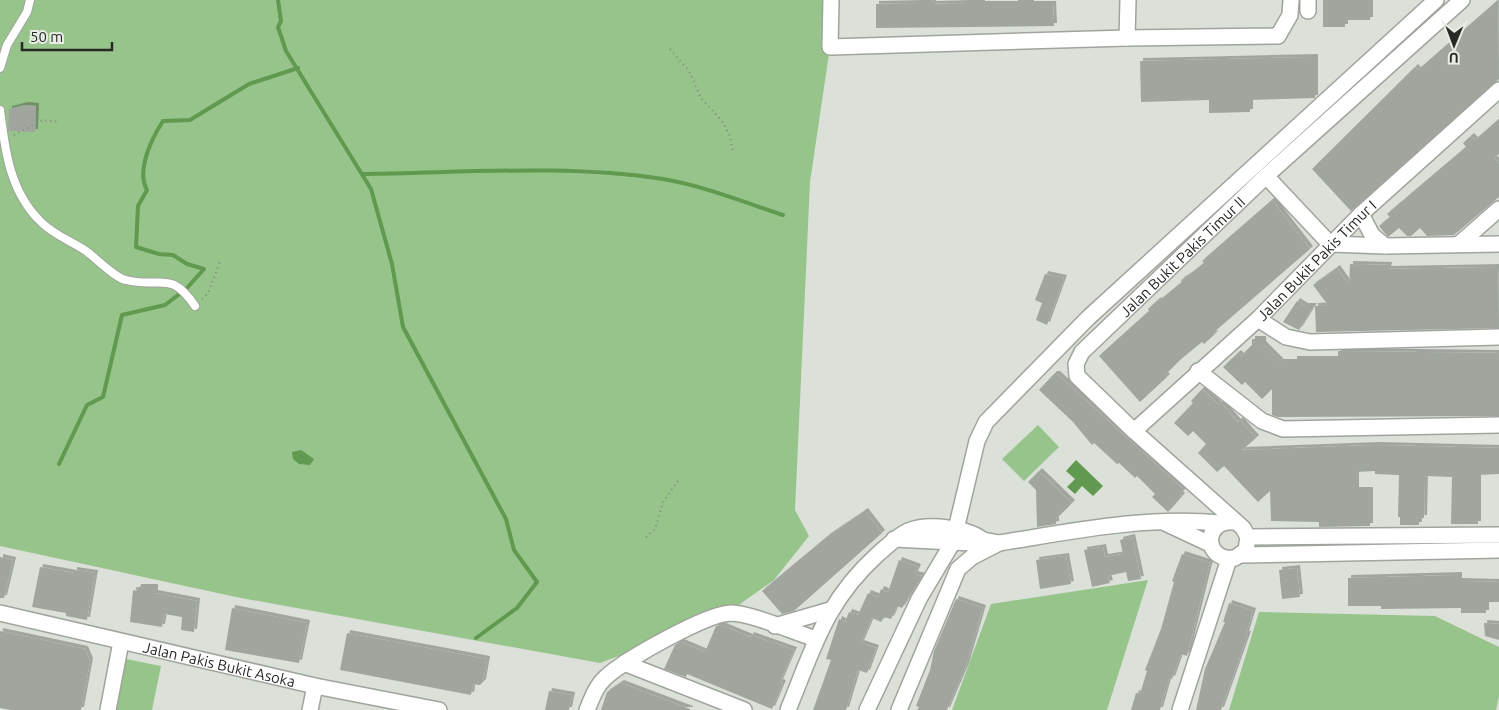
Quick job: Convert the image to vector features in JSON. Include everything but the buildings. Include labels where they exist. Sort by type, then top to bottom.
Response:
[{"type":"street","points":[[831,0],[830,47],[1127,38],[1278,36],[1290,15],[1291,0]]},
{"type":"street","points":[[1127,38],[1128,0]]},
{"type":"street","points":[[867,710],[919,599],[954,535],[977,441],[986,422],[1088,318],[1436,0]]},
{"type":"street","name":"Jalan Bukit Pakis Timur II","points":[[1228,523],[1077,376],[1076,364],[1082,352],[1266,176],[1462,0]]},
{"type":"street","name":"Jalan Bukit Pakis Timur I","points":[[1134,431],[1258,318],[1361,214],[1499,90]]},
{"type":"street","points":[[1266,176],[1330,244],[1384,246],[1499,244]]},
{"type":"street","points":[[1459,244],[1499,209]]},
{"type":"street","points":[[1361,214],[1372,235],[1384,246]]},
{"type":"street","points":[[1258,318],[1286,337],[1310,342],[1499,336]]},
{"type":"street","points":[[1198,371],[1262,421],[1282,429],[1499,425]]},
{"type":"street","points":[[1159,520],[1210,544],[1217,554],[1235,557],[1499,550]]},
{"type":"street","points":[[788,710],[816,639],[830,610],[866,565],[894,539],[954,535],[972,543],[983,540],[999,543],[1159,520],[1228,523],[1243,528],[1248,537],[1246,550],[1235,557],[1180,710]]},
{"type":"street","points":[[1210,544],[1212,532],[1228,523]]},
{"type":"street","points":[[1248,537],[1499,535]]},
{"type":"street","points":[[899,710],[958,569],[972,557],[999,543]]},
{"type":"street","points":[[775,626],[830,610]]},
{"type":"street","name":"Jalan Pakis Bukit Asoka","points":[[0,613],[316,686],[439,710]]},
{"type":"street","points":[[587,710],[595,690],[604,678],[624,663],[719,614],[740,614],[816,639]]},
{"type":"street","points":[[108,710],[122,642]]},
{"type":"street","points":[[624,663],[744,710]]},
{"type":"street","points":[[310,710],[316,686]]},
{"type":"lane","points":[[0,68],[7,45],[27,12],[30,0]]},
{"type":"lane","points":[[0,110],[6,156],[20,198],[41,222],[63,239],[84,250],[124,280],[169,282],[180,286],[196,306]]},
{"type":"path","points":[[670,49],[689,71],[702,98],[722,121],[730,136],[733,151]]},
{"type":"path","points":[[3,135],[11,137],[43,120],[60,122]]},
{"type":"path","points":[[196,306],[208,293],[221,258]]},
{"type":"path","points":[[646,537],[655,529],[663,502],[678,480]]},
{"type":"shaded area","points":[[0,0],[831,0],[830,47],[810,182],[795,510],[809,536],[774,580],[722,617],[600,663],[236,597],[0,546]]},
{"type":"shaded area","points":[[1038,425],[1059,447],[1024,481],[1002,459]]},
{"type":"shaded area","points":[[301,450],[314,459],[310,465],[299,464],[293,459],[292,452]]},
{"type":"shaded area","points":[[1076,460],[1103,486],[1093,496],[1082,486],[1075,494],[1067,487],[1075,479],[1066,471]]},
{"type":"shaded area","points":[[1148,580],[1107,710],[952,710],[991,604]]},
{"type":"shaded area","points":[[1259,612],[1435,616],[1499,647],[1499,696],[1496,710],[1229,710]]},
{"type":"shaded area","points":[[126,659],[161,666],[152,710],[116,710]]},
{"type":"waterway","points":[[278,0],[281,21],[278,27],[286,51],[371,189],[392,264],[403,327],[506,519],[514,550],[537,582],[517,608],[476,638]]},
{"type":"waterway","points":[[187,288],[204,269],[187,264],[173,255],[159,254],[136,247],[138,206],[147,190],[144,182],[144,164],[154,136],[163,121],[190,120],[249,84],[298,68]]},
{"type":"waterway","points":[[362,174],[475,171],[551,171],[626,174],[663,179],[694,186],[783,215]]},
{"type":"waterway","points":[[59,464],[87,405],[103,397],[122,315],[165,305],[182,292]]}]
